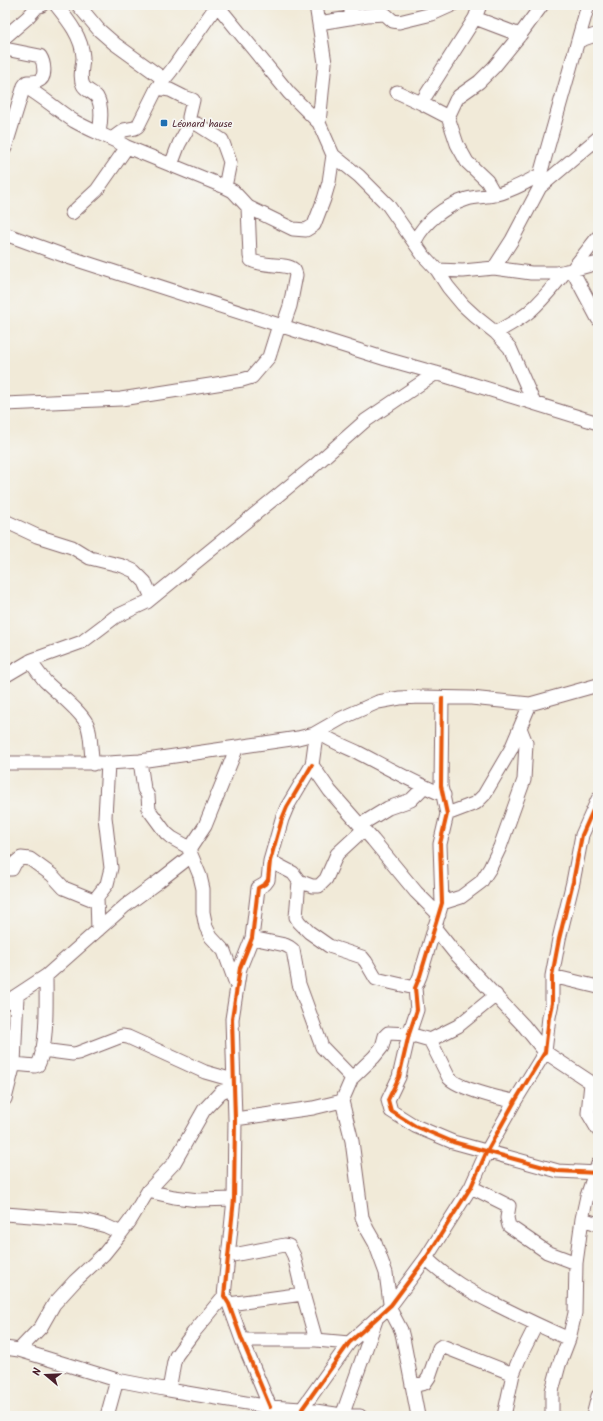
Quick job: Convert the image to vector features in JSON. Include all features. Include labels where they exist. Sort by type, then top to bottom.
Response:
[{"type":"street","points":[[5,37],[37,7],[42,5]]},
{"type":"street","points":[[56,5],[72,25],[80,42],[83,56],[83,86],[96,96],[101,111],[102,120],[99,133]]},
{"type":"street","points":[[78,5],[99,30],[115,44],[158,75],[160,84],[188,99],[193,100],[188,126],[171,165]]},
{"type":"street","points":[[113,138],[124,130],[138,126],[160,84],[171,71],[217,5],[289,93],[319,122],[333,155],[378,194],[415,241],[423,255],[437,270],[448,288],[463,305],[496,333],[510,348],[534,403]]},
{"type":"street","points":[[316,5],[325,64],[319,122]]},
{"type":"street","points":[[421,103],[475,18],[480,5]]},
{"type":"street","points":[[495,195],[487,181],[467,162],[457,144],[448,117],[459,96],[484,78],[520,35],[542,5]]},
{"type":"street","points":[[319,23],[351,11],[367,15],[385,14],[393,21],[399,22],[432,14],[449,6]]},
{"type":"street","points":[[494,268],[512,240],[540,181],[578,41],[584,6]]},
{"type":"street","points":[[475,18],[520,35]]},
{"type":"street","points":[[578,41],[598,34]]},
{"type":"street","points":[[5,49],[40,56],[44,66],[40,79],[38,81],[27,82],[24,86],[5,148]]},
{"type":"street","points":[[24,86],[39,94],[52,107],[76,122],[113,138],[127,146],[225,187],[233,191],[248,207],[293,229],[306,230],[314,225],[329,182],[333,155]]},
{"type":"street","points":[[397,92],[448,117]]},
{"type":"street","points":[[188,126],[198,124],[222,140],[230,162],[225,187]]},
{"type":"street","points":[[415,241],[419,233],[437,214],[467,199],[495,195],[540,181],[598,138]]},
{"type":"street","points":[[72,213],[98,190],[127,146]]},
{"type":"street","points":[[5,404],[122,399],[242,380],[252,377],[269,357],[290,306],[296,274],[293,268],[253,262],[251,260],[248,207]]},
{"type":"street","points":[[5,234],[75,260],[386,359],[598,423]]},
{"type":"street","points":[[496,333],[530,311],[569,271],[598,237]]},
{"type":"street","points":[[437,270],[463,271],[494,268],[531,273],[556,273],[598,263]]},
{"type":"street","points":[[569,271],[598,319]]},
{"type":"street","points":[[6,674],[30,661],[82,642],[115,617],[147,602],[314,466],[365,421],[436,373]]},
{"type":"street","points":[[5,521],[37,536],[72,547],[90,558],[123,566],[134,571],[144,582],[152,598]]},
{"type":"street","points":[[30,661],[44,680],[79,713],[86,723],[91,738],[90,750],[93,764]]},
{"type":"street","points":[[5,763],[93,764],[140,761],[237,748],[316,733],[342,718],[378,702],[400,698],[471,698],[530,704],[598,685]]},
{"type":"street","points":[[442,698],[441,786],[447,814],[440,844],[438,915],[415,988],[417,1010],[409,1034],[399,1077],[388,1100],[391,1111],[415,1126],[453,1142],[558,1171],[597,1170],[587,1196],[582,1218],[576,1263],[575,1313],[569,1339],[559,1365],[552,1391],[552,1416]]},
{"type":"street","points":[[447,814],[476,803],[484,795],[511,749],[530,704]]},
{"type":"street","points":[[438,915],[481,882],[490,868],[500,846],[524,780],[526,743],[520,728]]},
{"type":"street","points":[[270,1407],[226,1300],[228,1256],[234,1199],[235,1119],[232,1019],[240,968],[252,938],[258,888],[265,884],[268,880],[274,842],[287,806],[312,765],[316,733]]},
{"type":"street","points":[[316,733],[444,796]]},
{"type":"street","points":[[5,1003],[46,976],[107,921],[159,881],[189,852],[205,826],[237,748]]},
{"type":"street","points":[[140,761],[143,784],[148,796],[149,810],[166,833],[189,852],[200,876],[203,889],[203,912],[206,927],[211,937],[224,951],[238,987]]},
{"type":"street","points":[[98,930],[96,901],[97,897],[107,884],[111,868],[105,817],[108,763]]},
{"type":"street","points":[[312,765],[330,791],[416,892],[438,915],[454,952],[496,995],[545,1052],[595,1085],[588,1113],[598,1130]]},
{"type":"street","points":[[270,861],[293,873],[299,881],[312,886],[319,886],[326,879],[337,854],[362,827],[388,808],[411,800],[424,787]]},
{"type":"street","points":[[302,1409],[349,1343],[391,1305],[426,1258],[471,1187],[487,1151],[545,1052],[552,1003],[552,976],[559,940],[573,882],[582,834],[598,799]]},
{"type":"street","points":[[5,869],[12,869],[16,862],[21,858],[30,859],[52,875],[64,888],[96,901]]},
{"type":"street","points":[[299,881],[296,916],[299,922],[309,932],[329,946],[362,957],[376,979],[415,988]]},
{"type":"street","points":[[252,938],[290,947],[292,950],[299,984],[322,1046],[352,1078]]},
{"type":"street","points":[[14,1064],[38,1065],[42,1050],[46,976]]},
{"type":"street","points":[[552,976],[598,987]]},
{"type":"street","points":[[418,1416],[401,1330],[391,1311],[386,1273],[375,1243],[362,1217],[352,1141],[342,1100],[352,1078],[374,1057],[382,1047],[385,1036],[388,1033],[409,1034],[430,1040],[458,1026],[496,995]]},
{"type":"street","points":[[5,1099],[14,1064],[17,996]]},
{"type":"street","points":[[42,1050],[73,1054],[122,1036],[128,1037],[233,1083]]},
{"type":"street","points":[[430,1040],[444,1070],[453,1082],[487,1094],[515,1101]]},
{"type":"street","points":[[19,1350],[41,1327],[54,1304],[75,1281],[104,1254],[121,1233],[148,1191],[174,1162],[204,1110],[221,1092],[233,1083]]},
{"type":"street","points":[[235,1119],[313,1108],[342,1100]]},
{"type":"street","points":[[471,1187],[509,1206],[507,1218],[509,1226],[525,1238],[547,1252],[576,1263]]},
{"type":"street","points":[[148,1191],[174,1197],[198,1200],[234,1199]]},
{"type":"street","points":[[5,1214],[83,1220],[106,1226],[121,1233]]},
{"type":"street","points":[[582,1218],[598,1224]]},
{"type":"street","points":[[228,1256],[285,1245],[289,1246],[293,1252],[316,1340]]},
{"type":"street","points":[[426,1258],[441,1273],[454,1282],[536,1325],[569,1339]]},
{"type":"street","points":[[169,1390],[176,1356],[193,1333],[226,1300],[303,1294]]},
{"type":"street","points":[[342,1416],[376,1318]]},
{"type":"street","points":[[504,1416],[513,1374],[536,1325]]},
{"type":"street","points":[[242,1340],[316,1340],[349,1343]]},
{"type":"street","points":[[412,1386],[425,1383],[429,1377],[439,1348],[442,1346],[513,1374]]},
{"type":"street","points":[[5,1348],[19,1350],[117,1380],[169,1390],[270,1407],[302,1409],[342,1416],[360,1416]]},
{"type":"street","points":[[107,1416],[117,1380]]},
{"type":"street","points":[[593,1416],[598,1396]]},
{"type":"cycle path","points":[[442,698],[441,786],[447,814],[440,844],[442,903],[415,988],[417,1010],[409,1034],[399,1077],[388,1100],[391,1111],[415,1126],[453,1142],[558,1171],[598,1173]]},
{"type":"cycle path","points":[[270,1407],[242,1340],[229,1304],[224,1296],[234,1199],[235,1119],[232,1019],[240,968],[252,938],[258,888],[265,884],[268,880],[270,861],[287,807],[312,765]]},
{"type":"cycle path","points":[[302,1409],[349,1343],[391,1305],[426,1258],[471,1187],[487,1151],[545,1052],[552,1003],[552,976],[559,939],[573,882],[582,835],[598,799]]},
{"type":"place","name":"Léonard hause","points":[[164,123]]}]
